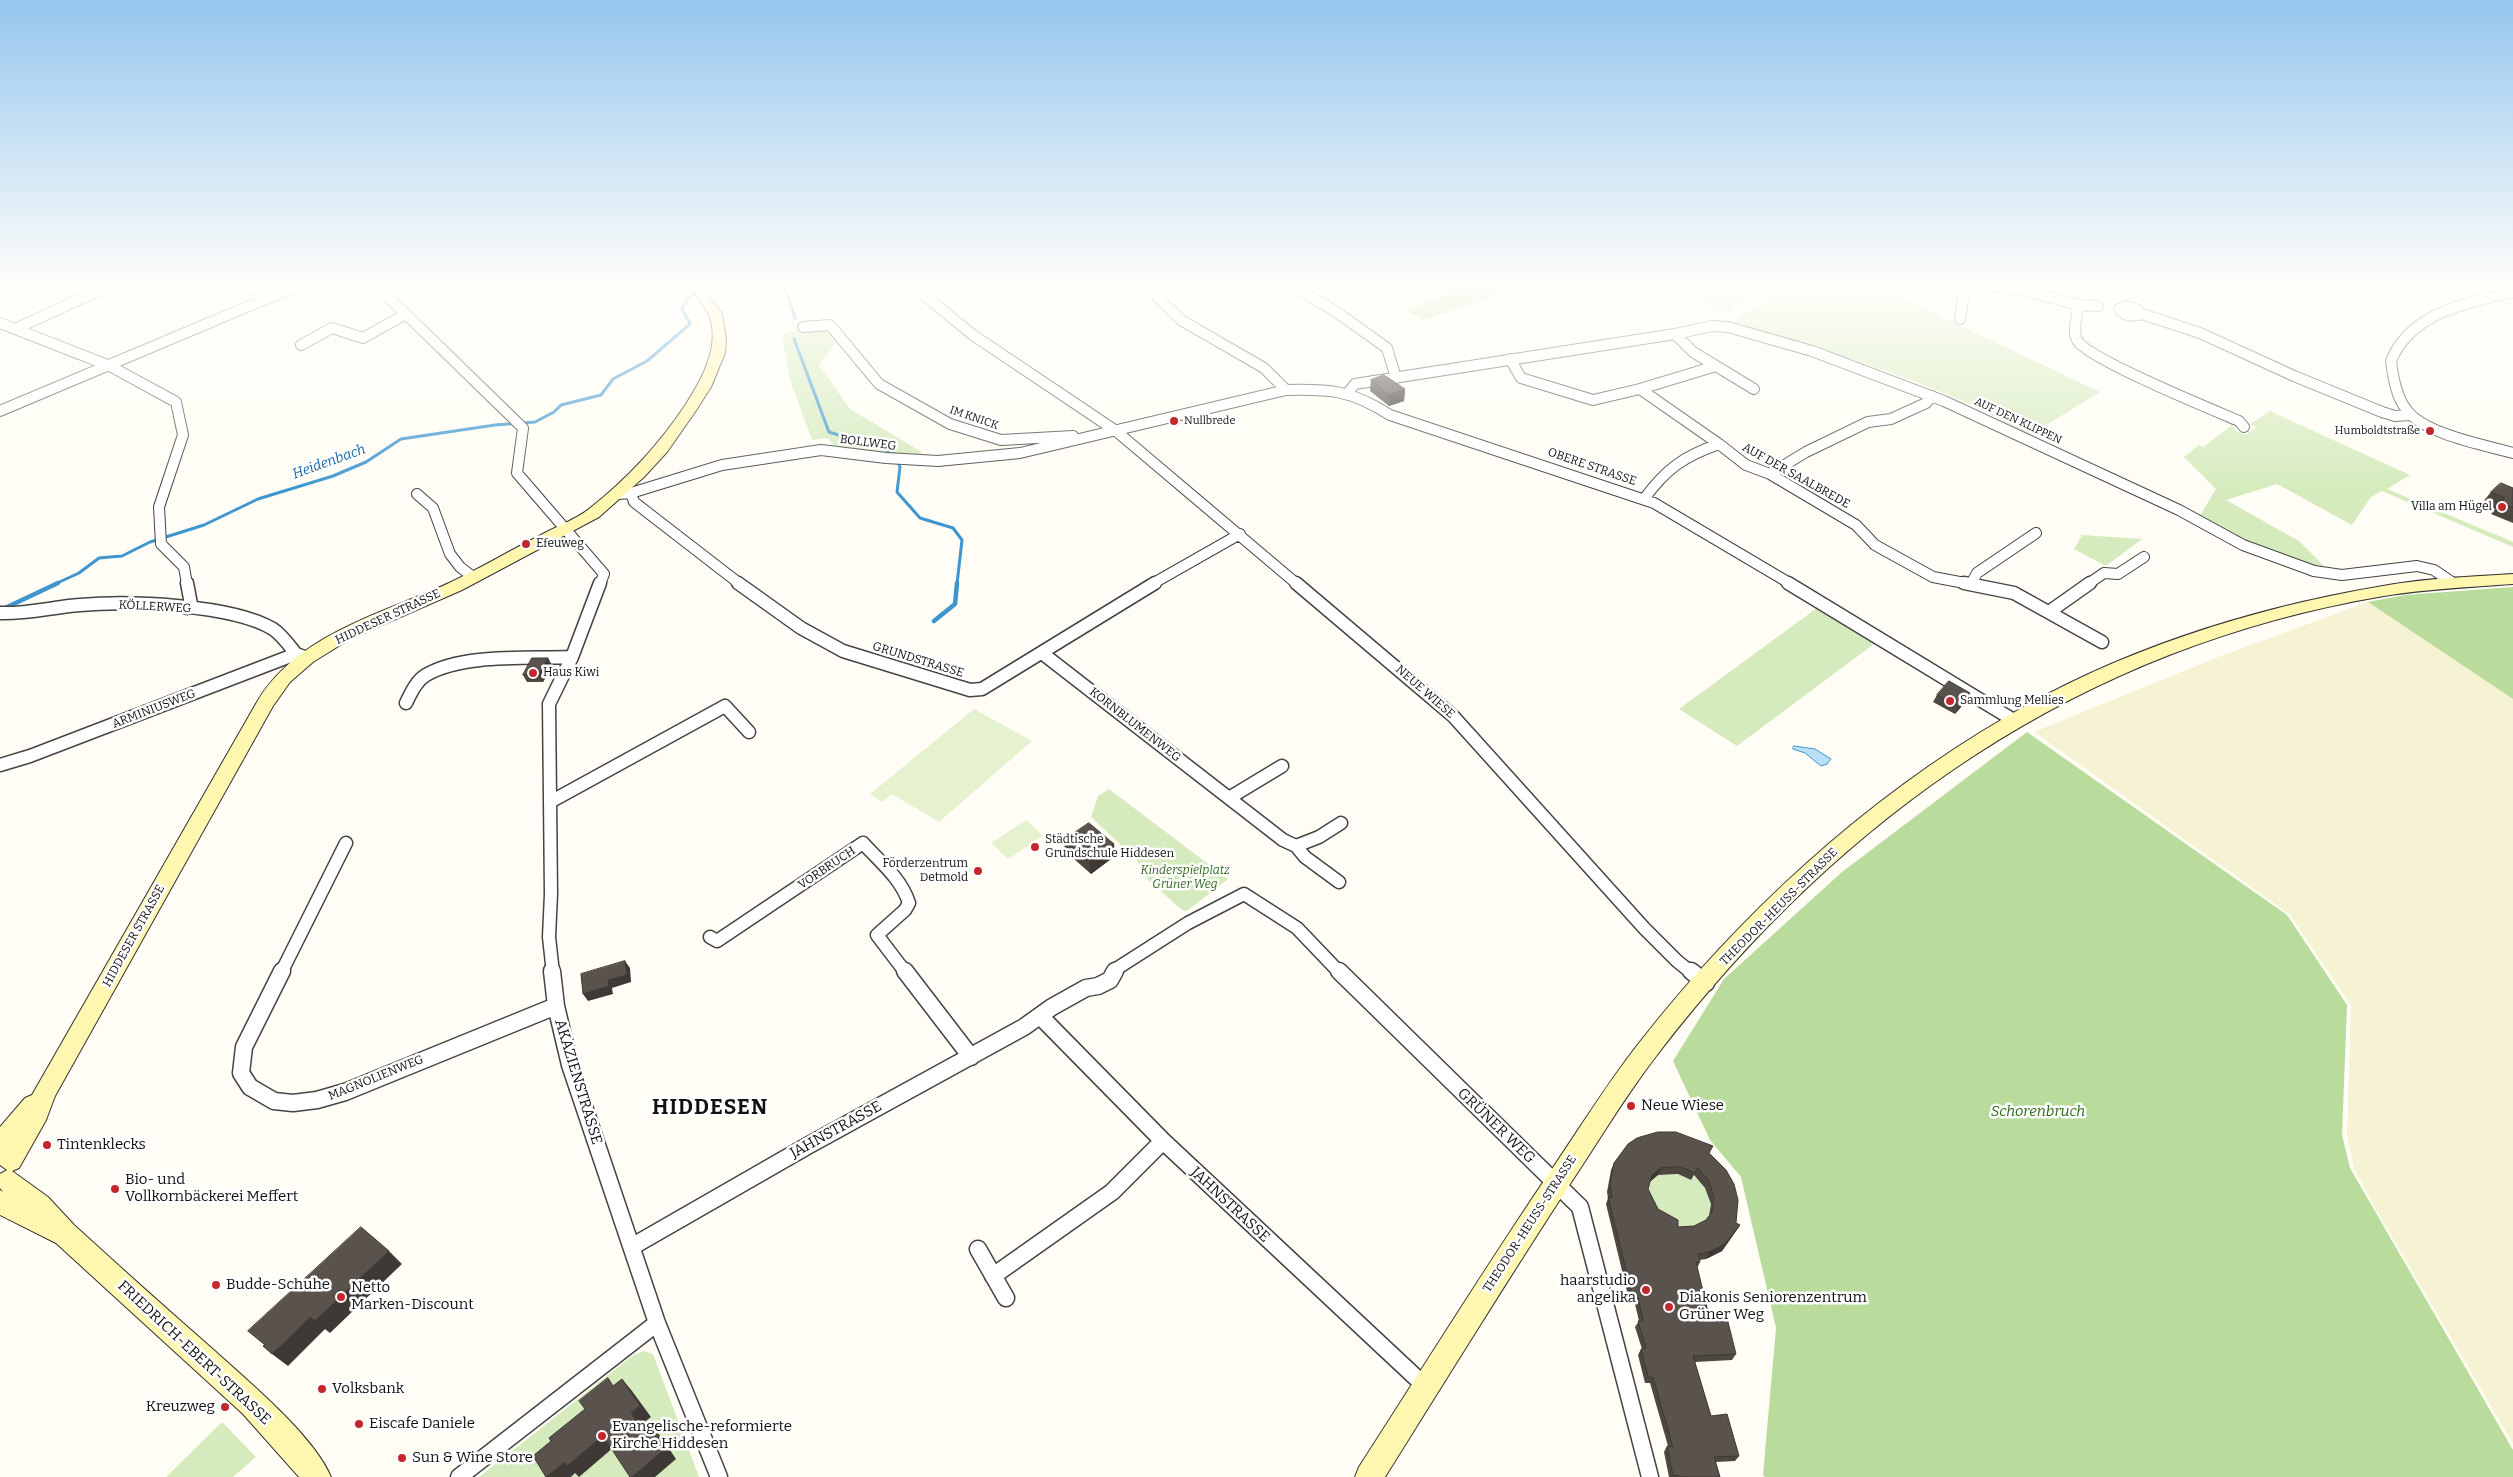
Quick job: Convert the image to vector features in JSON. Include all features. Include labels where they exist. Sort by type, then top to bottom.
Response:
[{"type":"main road","name":"HIDDESER STRASSE","points":[[3,1173],[38,1112],[44,1093],[266,702],[301,656],[473,577],[564,530],[625,494],[662,449],[704,387],[718,354]]},
{"type":"main road","name":"THEODOR-HEUSS-STRASSE","points":[[1369,1477],[1555,1184],[1659,1034],[1801,882],[1895,800],[1938,769],[2015,721],[2057,698],[2138,662],[2233,627],[2343,599],[2384,591],[2453,583],[2513,579]]},
{"type":"main road","name":"FRIEDRICH-EBERT-STRASSE","points":[[3,1173],[65,1234],[253,1404],[296,1450],[317,1477]]},
{"type":"street","points":[[79,354],[110,366],[176,402],[183,435],[159,507],[161,540],[184,567],[192,604],[187,608]]},
{"type":"street","points":[[0,411],[138,354]]},
{"type":"street","points":[[447,354],[520,424],[524,438],[517,463],[517,473],[564,530]]},
{"type":"street","name":"IM KNICK","points":[[854,354],[879,384],[950,424],[1001,440],[1063,435],[1078,436],[1082,439]]},
{"type":"street","points":[[1000,354],[1116,431]]},
{"type":"street","points":[[1240,354],[1264,368],[1286,390]]},
{"type":"street","points":[[1389,354],[1396,378]]},
{"type":"street","name":"AUF DEN KLIPPEN","points":[[1348,393],[1355,384],[1543,354]]},
{"type":"street","points":[[1696,354],[1752,386],[1754,389]]},
{"type":"street","name":"AUF DEN KLIPPEN","points":[[1820,354],[1932,396],[2135,490],[2243,544],[2314,571],[2342,575],[2417,566],[2434,570],[2453,583]]},
{"type":"street","points":[[2094,354],[2239,422],[2244,427]]},
{"type":"street","points":[[2246,354],[2382,412],[2395,416],[2410,415],[2441,431],[2513,453]]},
{"type":"street","points":[[2395,354],[2391,361],[2396,388],[2410,415]]},
{"type":"street","points":[[1510,359],[1521,378],[1592,400],[1640,389],[1716,366]]},
{"type":"street","name":"OBERE STRASSE","points":[[1116,431],[1286,390],[1326,389],[1348,393],[1370,402],[1390,415],[1644,499],[1799,589],[2015,721]]},
{"type":"street","name":"AUF DER SAALBREDE","points":[[1640,389],[1746,465],[1770,474],[1856,525],[1875,545],[1933,577],[2014,593],[2102,642]]},
{"type":"street","points":[[1770,474],[1806,452],[1868,422],[1891,420],[1926,403],[1932,396]]},
{"type":"street","name":"BOLLWEG","points":[[625,494],[722,465],[802,452],[821,450],[915,461],[945,461],[1020,453],[1116,431]]},
{"type":"street","name":"NEUE WIESE","points":[[1116,431],[1453,716],[1644,928],[1677,961],[1706,983]]},
{"type":"street","points":[[1644,499],[1664,472],[1679,460],[1719,444]]},
{"type":"street","points":[[417,494],[433,508],[450,554],[460,567],[473,577]]},
{"type":"street","name":"GRUNDSTRASSE","points":[[625,494],[721,571],[801,628],[843,651],[970,690],[982,690],[1240,534]]},
{"type":"street","name":"AKAZIENSTRASSE","points":[[564,530],[604,574],[572,657],[549,704],[551,894],[549,937],[556,1006],[573,1073],[633,1246],[657,1323],[719,1477]]},
{"type":"street","points":[[1971,584],[1977,573],[2036,533]]},
{"type":"street","points":[[2050,612],[2104,573],[2118,574],[2144,557]]},
{"type":"street","name":"KÖLLERWEG","points":[[0,613],[16,614],[82,605],[187,608],[272,628],[301,656]]},
{"type":"street","name":"KORNBLUMENWEG","points":[[1042,653],[1283,840],[1296,846],[1305,857],[1339,882]]},
{"type":"street","name":"ARMINIUSWEG","points":[[0,764],[30,756],[301,656]]},
{"type":"street","points":[[406,703],[411,693],[426,675],[449,666],[474,662],[572,657]]},
{"type":"street","points":[[550,802],[725,706],[749,732]]},
{"type":"street","points":[[1229,798],[1282,766]]},
{"type":"street","points":[[1296,846],[1319,837],[1341,823]]},
{"type":"street","name":"MAGNOLIENWEG","points":[[346,843],[244,1047],[241,1073],[250,1086],[274,1101],[293,1103],[317,1100],[345,1092],[378,1076],[556,1006]]},
{"type":"street","name":"VORBRUCH","points":[[710,937],[717,941],[863,843],[901,884],[906,892],[908,903],[905,910],[877,935],[971,1057]]},
{"type":"street","name":"GRÜNER WEG","points":[[1198,917],[1244,894],[1298,928],[1381,1015],[1580,1207],[1650,1477]]},
{"type":"street","name":"JAHNSTRASSE","points":[[633,1246],[809,1145],[971,1057],[1041,1017],[1052,1007],[1086,988],[1098,986],[1110,980],[1116,969],[1198,917]]},
{"type":"street","name":"JAHNSTRASSE","points":[[1041,1017],[1163,1141],[1426,1387]]},
{"type":"street","points":[[993,1276],[1112,1192],[1163,1141]]},
{"type":"street","points":[[978,1249],[1006,1298]]},
{"type":"street","points":[[459,1477],[657,1323]]},
{"type":"shaded area","points":[[2368,602],[2513,699],[2513,1444],[2354,1169],[2347,1136],[2351,1006],[2289,914],[2034,732],[2218,657]]},
{"type":"green space","points":[[785,354],[828,354],[819,365],[850,409],[922,452],[914,457],[834,447],[829,438],[812,440],[790,380]]},
{"type":"green space","points":[[1834,354],[2020,354],[2100,392],[2030,435],[1961,400],[1870,365]]},
{"type":"green space","points":[[2270,411],[2410,475],[2387,489],[2513,542],[2513,547],[2382,491],[2371,497],[2352,525],[2277,484],[2226,500],[2299,541],[2325,567],[2320,571],[2241,542],[2199,517],[2216,489],[2184,457],[2199,445],[2203,447],[2232,425],[2236,431],[2246,435],[2256,427],[2250,424]]},
{"type":"green space","points":[[2082,535],[2142,539],[2106,566],[2074,549]]},
{"type":"green space","points":[[2513,587],[2513,699],[2368,602],[2405,595]]},
{"type":"green space","points":[[1817,608],[1874,644],[1737,746],[1679,709]]},
{"type":"green space","points":[[974,709],[1032,741],[939,822],[892,794],[882,802],[870,794]]},
{"type":"green space","name":"Schorenbruch","points":[[2027,732],[2287,915],[2347,1005],[2342,1135],[2350,1168],[2513,1450],[2513,1477],[1765,1477],[1763,1475],[1776,1328],[1741,1177],[1710,1140],[1673,1061],[1724,979],[1842,872]]},
{"type":"green space","name":"Kinderspielplatz Grüner Weg","points":[[1109,789],[1228,879],[1187,911],[1182,910],[1148,880],[1136,859],[1091,817],[1098,796]]},
{"type":"green space","points":[[1026,820],[1043,836],[1008,859],[991,843]]},
{"type":"green space","points":[[1678,1174],[1691,1180],[1694,1176],[1706,1191],[1711,1203],[1712,1209],[1706,1221],[1690,1232],[1659,1219],[1647,1186],[1658,1175]]},
{"type":"green space","points":[[644,1351],[653,1354],[699,1477],[479,1477],[635,1354]]},
{"type":"green space","points":[[222,1422],[256,1457],[233,1477],[166,1477]]},
{"type":"water","points":[[1794,746],[1815,749],[1831,759],[1827,764],[1821,766],[1805,753],[1793,749]]},
{"type":"building","points":[[1384,375],[1405,389],[1389,395],[1371,380]]},
{"type":"building","points":[[2501,483],[2513,488],[2513,508],[2500,502],[2505,498],[2491,492]]},
{"type":"building","points":[[532,658],[548,658],[539,675],[523,675]]},
{"type":"building","points":[[1949,681],[1970,693],[1959,706],[1937,695]]},
{"type":"building","points":[[1089,823],[1114,844],[1089,862],[1064,840]]},
{"type":"building","points":[[625,961],[627,975],[608,980],[609,986],[583,994],[581,974]]},
{"type":"building","name":"Diakonis Seniorenzentrum Grüner Weg","points":[[1658,1132],[1676,1132],[1713,1146],[1709,1153],[1726,1170],[1734,1184],[1738,1200],[1736,1223],[1740,1225],[1725,1244],[1709,1252],[1698,1254],[1700,1262],[1696,1262],[1709,1316],[1726,1314],[1736,1354],[1693,1356],[1711,1416],[1727,1414],[1739,1456],[1714,1457],[1720,1477],[1680,1477],[1673,1475],[1667,1446],[1673,1447],[1653,1377],[1648,1377],[1641,1349],[1646,1348],[1638,1321],[1643,1320],[1638,1298],[1633,1298],[1608,1197],[1612,1198],[1610,1185],[1614,1163],[1628,1144],[1637,1138]],"holes":[[[1681,1167],[1694,1173],[1698,1168],[1709,1181],[1714,1198],[1712,1212],[1706,1220],[1694,1226],[1678,1227],[1678,1220],[1658,1209],[1648,1189],[1652,1175],[1661,1168]]]},
{"type":"building","points":[[361,1227],[389,1251],[315,1321],[310,1317],[272,1354],[263,1346],[265,1345],[248,1331]]},
{"type":"building","points":[[608,1378],[613,1386],[622,1379],[640,1406],[631,1413],[645,1433],[652,1427],[666,1448],[630,1477],[603,1436],[567,1466],[565,1462],[546,1477],[533,1456],[551,1441],[549,1438],[585,1409],[579,1401]]},
{"type":"waterway","name":"Heidenbach","points":[[55,584],[79,573],[99,558],[122,556],[150,542],[204,525],[258,499],[333,476],[366,462],[401,439],[495,425],[535,422],[554,412],[561,405],[601,395],[613,379],[647,361],[655,354]]},
{"type":"waterway","points":[[800,354],[829,432],[893,452],[900,467],[897,492],[920,518],[953,528],[962,540],[957,584]]},
{"type":"waterway","name":"Heidenbach","points":[[3,609],[58,583]]},
{"type":"waterway","points":[[934,621],[955,604],[957,583]]},
{"type":"place","name":"Nullbrede","points":[[1174,421]]},
{"type":"place","name":"Humboldtstraße","points":[[2430,431]]},
{"type":"place","name":"Villa am Hügel","points":[[2502,507]]},
{"type":"place","name":"Efeuweg","points":[[526,544]]},
{"type":"place","name":"Haus Kiwi","points":[[533,673]]},
{"type":"place","name":"Sammlung Mellies","points":[[1950,701]]},
{"type":"place","name":"Städtische Grundschule Hiddesen","points":[[1035,847]]},
{"type":"place","name":"Förderzentrum Detmold","points":[[978,871]]},
{"type":"place","name":"Neue Wiese","points":[[1631,1106]]},
{"type":"place","name":"Tintenklecks","points":[[47,1145]]},
{"type":"place","name":"Bio- und Vollkornbäckerei Meffert","points":[[115,1189]]},
{"type":"place","name":"Budde-Schuhe","points":[[216,1285]]},
{"type":"place","name":"haarstudio angelika","points":[[1646,1290]]},
{"type":"place","name":"Netto Marken-Discount","points":[[341,1297]]},
{"type":"place","name":"Diakonis Seniorenzentrum Grüner Weg","points":[[1669,1307]]},
{"type":"place","name":"Volksbank","points":[[322,1389]]},
{"type":"place","name":"Kreuzweg","points":[[225,1407]]},
{"type":"place","name":"Eiscafe Daniele","points":[[359,1424]]},
{"type":"place","name":"Evangelische-reformierte Kirche Hiddesen","points":[[602,1436]]},
{"type":"place","name":"Sun & Wine Store","points":[[402,1458]]},
{"type":"district","name":"HIDDESEN","points":[[710,1108]]}]
